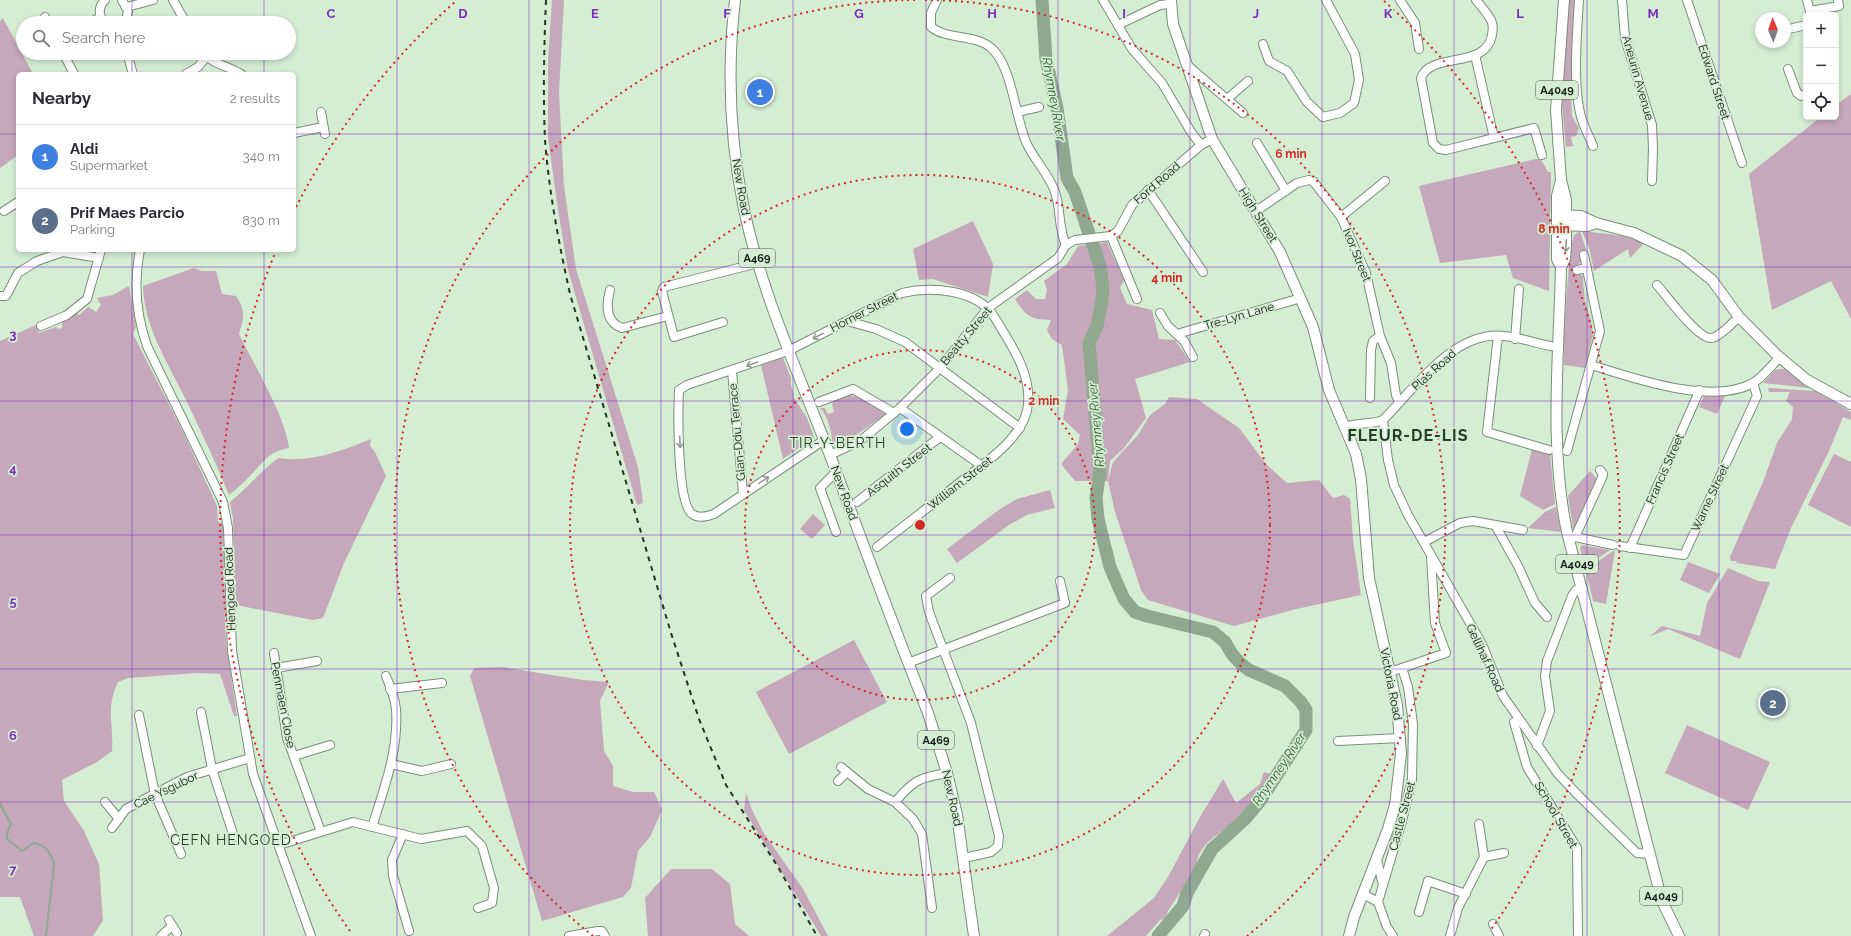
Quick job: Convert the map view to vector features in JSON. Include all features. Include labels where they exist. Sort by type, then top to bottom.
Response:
[{"type":"main road","name":"New Road","points":[[735,0],[730,75],[736,163],[744,210],[758,263],[788,351],[830,455],[928,713],[947,773],[957,815],[974,936]]},
{"type":"main road","name":"A4049","points":[[1564,0],[1556,110],[1561,180],[1557,196],[1561,220],[1557,258],[1561,267],[1557,347],[1558,469],[1562,503],[1662,901],[1679,936]]},
{"type":"main road","name":"High Street","points":[[1171,2],[1173,24],[1212,138],[1280,252],[1313,327],[1330,390],[1345,427]]},
{"type":"main road","points":[[1561,220],[1588,218],[1596,223],[1634,233],[1682,256],[1712,280],[1739,317],[1780,357],[1807,380],[1851,404]]},
{"type":"main road","name":"Victoria Road","points":[[1345,427],[1356,454],[1361,479],[1369,578],[1397,705],[1400,738],[1399,778],[1395,805],[1349,936]]},
{"type":"street","points":[[102,16],[100,8],[105,0]]},
{"type":"street","points":[[128,16],[125,3],[153,0]]},
{"type":"street","points":[[173,0],[182,16]]},
{"type":"street","points":[[937,0],[931,12],[931,27],[938,33],[967,38],[990,46],[997,54],[1008,77],[1026,143],[1050,180],[1056,194],[1061,234],[1066,245]]},
{"type":"street","points":[[1103,0],[1132,49],[1162,83],[1191,132],[1201,144]]},
{"type":"street","points":[[1263,44],[1269,61],[1287,71],[1307,102],[1323,116],[1340,114],[1354,102],[1359,80],[1355,54],[1326,0]]},
{"type":"street","points":[[1400,0],[1415,23],[1419,50]]},
{"type":"street","points":[[1476,0],[1491,21],[1493,32],[1488,46],[1475,55],[1433,66],[1423,74],[1422,87],[1433,143],[1439,149],[1446,150],[1534,128],[1542,155]]},
{"type":"street","points":[[1579,0],[1576,42],[1578,97],[1582,120],[1593,146]]},
{"type":"street","name":"Aneurin Avenue","points":[[1622,0],[1625,38],[1652,125],[1654,149],[1652,181]]},
{"type":"street","name":"Edward Street","points":[[1687,0],[1742,163]]},
{"type":"street","points":[[1807,0],[1810,12]]},
{"type":"street","points":[[1814,12],[1839,6],[1838,0]]},
{"type":"street","points":[[1118,25],[1160,5],[1171,2]]},
{"type":"street","points":[[1791,28],[1803,25]]},
{"type":"street","points":[[1475,55],[1494,138]]},
{"type":"street","points":[[67,60],[73,72]]},
{"type":"street","points":[[129,60],[132,72]]},
{"type":"street","points":[[189,72],[198,66],[202,60]]},
{"type":"street","points":[[214,60],[237,72]]},
{"type":"street","points":[[1186,63],[1244,113]]},
{"type":"street","points":[[1788,69],[1797,93],[1801,96],[1803,95]]},
{"type":"street","points":[[1227,99],[1248,81]]},
{"type":"street","points":[[1017,112],[1039,107]]},
{"type":"street","points":[[296,133],[324,131],[321,112]]},
{"type":"street","name":"Ford Road","points":[[1108,237],[1118,231],[1132,204],[1201,144],[1212,138]]},
{"type":"street","points":[[1257,143],[1286,191]]},
{"type":"street","name":"Ivor Street","points":[[1256,211],[1297,183],[1309,180],[1313,181],[1341,218],[1366,273],[1380,336],[1391,363],[1396,395],[1399,402]]},
{"type":"street","points":[[1341,218],[1385,181]]},
{"type":"street","points":[[1148,190],[1203,272]]},
{"type":"street","points":[[4,211],[16,203]]},
{"type":"street","points":[[1108,237],[1137,299]]},
{"type":"street","name":"Beatty Street","points":[[830,455],[860,441],[897,410],[940,368],[988,308],[1058,258],[1066,245],[1075,240],[1108,237]]},
{"type":"street","points":[[2,298],[18,273],[37,261],[63,252],[100,254],[87,299],[67,315],[41,326]]},
{"type":"street","name":"Hengoed Road","points":[[140,252],[136,282],[136,305],[139,325],[147,346],[223,502],[228,528],[232,651],[253,774],[311,936]]},
{"type":"street","points":[[1567,451],[1600,331],[1584,255]]},
{"type":"street","points":[[723,322],[674,337],[662,291],[664,286],[758,263]]},
{"type":"street","points":[[1577,270],[1586,268]]},
{"type":"street","points":[[1657,285],[1703,336],[1715,338],[1739,317]]},
{"type":"street","name":"Horner Street","points":[[743,494],[714,514],[701,517],[695,516],[686,506],[681,473],[679,390],[687,385],[788,351],[889,299],[918,289],[933,289],[956,293],[988,308]]},
{"type":"street","points":[[1515,338],[1519,289]]},
{"type":"street","points":[[610,290],[607,303],[610,319],[619,327],[622,328],[668,316]]},
{"type":"street","name":"Tre-Lyn Lane","points":[[1177,334],[1301,298]]},
{"type":"street","name":"William Street","points":[[877,547],[1003,449],[1020,428],[1026,416],[1028,392],[1024,372],[1010,343],[988,308]]},
{"type":"street","points":[[1160,313],[1168,326],[1184,341],[1193,357]]},
{"type":"street","points":[[847,321],[894,336],[916,350],[1020,428]]},
{"type":"street","points":[[1370,398],[1371,350],[1373,341],[1380,336]]},
{"type":"street","points":[[1498,336],[1487,432],[1549,450]]},
{"type":"street","name":"Plas Road","points":[[1383,420],[1431,369],[1450,353],[1476,338],[1498,336],[1557,347]]},
{"type":"street","points":[[1591,365],[1677,390],[1727,391],[1738,389],[1753,383],[1780,357]]},
{"type":"street","name":"Glan-Ddu Terrace","points":[[732,371],[743,494]]},
{"type":"street","name":"Warne Street","points":[[1572,538],[1684,556],[1757,396],[1753,383]]},
{"type":"street","points":[[819,402],[853,389],[897,410],[982,466]]},
{"type":"street","name":"Francis Street","points":[[1630,548],[1699,390]]},
{"type":"street","points":[[1345,427],[1351,424],[1376,423],[1383,420]]},
{"type":"street","name":"Gellihaf Road","points":[[1383,420],[1388,460],[1394,485],[1408,515],[1482,644],[1503,696],[1537,746],[1558,774],[1578,796],[1637,853],[1650,854]]},
{"type":"street","name":"Asquith Street","points":[[857,502],[940,437]]},
{"type":"street","points":[[743,494],[824,440]]},
{"type":"street","points":[[1572,538],[1602,478],[1603,474],[1600,470]]},
{"type":"street","points":[[836,472],[820,488],[836,532]]},
{"type":"street","points":[[1424,542],[1458,523],[1473,521],[1523,530]]},
{"type":"street","points":[[1495,525],[1518,566],[1535,603],[1547,617]]},
{"type":"street","points":[[1390,672],[1446,653],[1435,623],[1431,556]]},
{"type":"street","points":[[950,578],[926,596],[929,612],[945,650],[971,723],[999,836],[998,846],[991,852],[964,858]]},
{"type":"street","points":[[908,663],[1065,603],[1060,581]]},
{"type":"street","points":[[1537,746],[1550,711],[1545,676],[1547,661],[1574,592],[1583,589]]},
{"type":"street","name":"Penmaen Close","points":[[274,653],[287,738],[321,832]]},
{"type":"street","points":[[276,668],[317,661]]},
{"type":"street","name":"Castle Street","points":[[1378,902],[1402,821],[1412,779],[1413,724],[1408,687],[1402,668]]},
{"type":"street","points":[[372,827],[389,775],[395,732],[396,708],[386,676]]},
{"type":"street","points":[[390,689],[442,683]]},
{"type":"street","points":[[201,712],[212,769],[234,837]]},
{"type":"street","points":[[139,715],[155,794],[181,854]]},
{"type":"street","name":"School Street","points":[[1514,722],[1526,767],[1577,848],[1578,936]]},
{"type":"street","points":[[1338,742],[1400,738]]},
{"type":"street","name":"Penmaen Close","points":[[294,756],[330,744]]},
{"type":"street","name":"Cae Ysgubor","points":[[112,828],[126,809],[187,777],[250,758]]},
{"type":"street","points":[[391,764],[422,771],[451,764]]},
{"type":"street","points":[[838,781],[844,769],[868,789],[895,802],[913,819],[922,834],[932,908]]},
{"type":"street","points":[[895,802],[910,784],[924,777],[947,773]]},
{"type":"street","points":[[105,802],[119,819]]},
{"type":"street","points":[[279,845],[353,822],[421,839],[467,831],[482,846],[494,888],[492,903],[478,908]]},
{"type":"street","points":[[1450,936],[1458,908],[1484,857],[1479,824]]},
{"type":"street","points":[[403,834],[392,860],[393,876],[409,931]]},
{"type":"street","points":[[1484,857],[1504,853]]},
{"type":"street","points":[[1376,860],[1383,888]]},
{"type":"street","points":[[1419,912],[1428,881],[1466,894]]},
{"type":"street","points":[[1363,894],[1378,902],[1387,927],[1393,936]]},
{"type":"street","points":[[1493,924],[1499,936]]},
{"type":"street","points":[[161,936],[172,926]]},
{"type":"street","points":[[569,936],[598,931],[602,931],[605,936]]},
{"type":"shaded area","points":[[552,0],[564,0],[559,93],[564,186],[576,269],[638,467],[643,503],[637,505],[568,270],[548,137],[548,62]]},
{"type":"shaded area","points":[[1568,0],[1575,0],[1571,96],[1572,116],[1579,128],[1576,136],[1571,137],[1573,146],[1566,147],[1562,105]]},
{"type":"shaded area","points":[[3,18],[16,42],[16,60],[26,60],[32,72],[16,72],[16,156],[0,168],[0,21]]},
{"type":"shaded area","points":[[1851,94],[1851,319],[1831,281],[1772,310],[1749,174],[1817,120],[1839,120],[1839,103]]},
{"type":"shaded area","points":[[1540,158],[1548,172],[1551,172],[1549,291],[1513,278],[1506,255],[1440,263],[1419,186]]},
{"type":"shaded area","points":[[973,221],[993,264],[988,297],[933,279],[919,280],[913,249]]},
{"type":"shaded area","points":[[1580,231],[1587,252],[1580,254],[1581,261],[1577,267],[1579,273],[1584,277],[1585,302],[1591,320],[1593,334],[1585,368],[1564,365],[1564,326],[1570,252],[1574,235]]},
{"type":"shaded area","points":[[1582,231],[1624,236],[1644,243],[1630,258],[1628,249],[1594,271],[1590,251]]},
{"type":"shaded area","points":[[1107,242],[1124,280],[1120,288],[1127,304],[1152,310],[1159,339],[1175,340],[1190,362],[1135,379],[1146,418],[1124,448],[1110,461],[1108,481],[1075,481],[1061,464],[1078,444],[1080,435],[1063,419],[1068,390],[1062,345],[1052,339],[1047,330],[1051,320],[1038,319],[1029,316],[1015,299],[1027,290],[1036,299],[1045,299],[1047,290],[1044,281],[1067,264],[1078,246]]},
{"type":"shaded area","points":[[194,268],[202,271],[216,271],[222,294],[236,296],[239,301],[243,314],[239,334],[282,421],[289,448],[276,452],[267,458],[229,495],[214,459],[158,344],[152,330],[144,301],[143,286]]},
{"type":"shaded area","points":[[129,286],[136,327],[133,334],[183,432],[217,506],[218,522],[223,523],[226,642],[237,716],[234,716],[220,674],[198,673],[128,678],[118,682],[114,692],[111,709],[112,751],[97,762],[62,780],[64,801],[84,831],[99,864],[103,920],[93,936],[34,936],[20,897],[0,897],[0,341],[36,325],[39,333],[56,327],[58,329],[62,328],[62,321],[77,313],[79,315],[88,307],[96,312],[101,305],[97,298],[113,295]]},
{"type":"shaded area","points":[[783,358],[791,378],[793,396],[807,418],[814,437],[783,459],[761,365]]},
{"type":"shaded area","points":[[1784,369],[1810,388],[1763,383],[1775,370]]},
{"type":"shaded area","points":[[1768,388],[1816,391],[1851,412],[1851,420],[1843,417],[1829,451],[1791,528],[1775,569],[1736,563],[1737,561],[1731,561],[1730,557],[1763,482],[1777,443],[1792,419],[1793,407],[1786,401],[1790,392],[1769,392]]},
{"type":"shaded area","points":[[849,395],[860,397],[886,414],[846,442],[832,443],[829,424],[820,408],[825,408],[828,414],[834,412],[832,404],[835,399]]},
{"type":"shaded area","points":[[1704,396],[1725,396],[1717,414],[1699,407]]},
{"type":"shaded area","points":[[1169,397],[1197,399],[1239,428],[1267,465],[1287,483],[1319,480],[1333,498],[1344,495],[1350,499],[1353,539],[1361,595],[1296,609],[1234,626],[1148,600],[1141,590],[1115,512],[1108,481],[1113,462],[1138,435],[1150,415],[1165,404]]},
{"type":"shaded area","points":[[371,439],[370,446],[375,452],[386,476],[344,563],[323,618],[313,620],[236,605],[233,519],[230,502],[278,458],[302,459],[326,455]]},
{"type":"shaded area","points":[[1532,449],[1550,454],[1555,504],[1543,510],[1520,496]]},
{"type":"shaded area","points":[[1834,454],[1851,462],[1851,527],[1808,505]]},
{"type":"shaded area","points":[[1590,471],[1598,480],[1576,527],[1573,528],[1568,496]]},
{"type":"shaded area","points":[[1050,490],[1055,508],[1027,515],[1009,525],[957,563],[947,549],[1000,509],[1017,499]]},
{"type":"shaded area","points":[[1556,507],[1561,532],[1528,528],[1545,512]]},
{"type":"shaded area","points":[[813,514],[825,525],[812,539],[800,529]]},
{"type":"shaded area","points":[[1582,545],[1610,550],[1585,566],[1580,548]]},
{"type":"shaded area","points":[[1615,551],[1606,604],[1593,601],[1586,570]]},
{"type":"shaded area","points":[[1688,562],[1720,574],[1709,593],[1680,580]]},
{"type":"shaded area","points":[[1728,568],[1758,581],[1770,582],[1740,659],[1668,629],[1649,637],[1662,626],[1700,636],[1707,603]]},
{"type":"shaded area","points":[[854,640],[887,702],[789,754],[756,692]]},
{"type":"shaded area","points":[[502,667],[583,680],[609,682],[600,701],[604,751],[613,766],[613,786],[633,792],[654,792],[662,810],[650,837],[638,851],[631,888],[623,897],[542,921],[470,676],[474,668]]},
{"type":"shaded area","points":[[1687,725],[1770,762],[1748,810],[1665,773]]},
{"type":"shaded area","points":[[1264,772],[1271,774],[1251,803],[1232,823],[1212,839],[1201,851],[1197,866],[1168,911],[1165,919],[1160,920],[1146,936],[1107,936],[1154,898],[1168,877],[1200,817],[1223,779],[1236,803],[1260,784]]},
{"type":"shaded area","points":[[746,793],[752,810],[763,832],[803,889],[828,936],[821,936],[744,810]]},
{"type":"shaded area","points":[[671,869],[712,869],[730,884],[735,924],[749,936],[648,936],[645,898]]},
{"type":"waterway","name":"Rhymney River","points":[[1042,0],[1046,59],[1057,108],[1067,178],[1075,192],[1100,266],[1103,288],[1097,326],[1089,343],[1100,471],[1096,498],[1098,519],[1110,567],[1124,599],[1135,612],[1213,632],[1225,642],[1232,654],[1241,664],[1249,670],[1285,686],[1301,702],[1306,710],[1306,730],[1260,801],[1245,819],[1212,849],[1187,893],[1183,906],[1158,936]]},
{"type":"waterway","points":[[0,804],[11,824],[7,833],[7,839],[22,851],[34,843],[38,844],[50,853],[53,860],[54,864],[46,936]]},
{"type":"railway","points":[[546,0],[544,70],[545,140],[555,218],[570,294],[671,633],[699,719],[726,785],[778,867],[817,936]]},
{"type":"place","name":"Aldi","points":[[760,92]]},
{"type":"place","name":"Prif Maes Parcio","points":[[1773,703]]},
{"type":"district","name":"FLEUR-DE-LIS","points":[[1408,435]]},
{"type":"district","name":"TIR-Y-BERTH","points":[[838,443]]},
{"type":"district","name":"CEFN HENGOED","points":[[231,840]]}]
